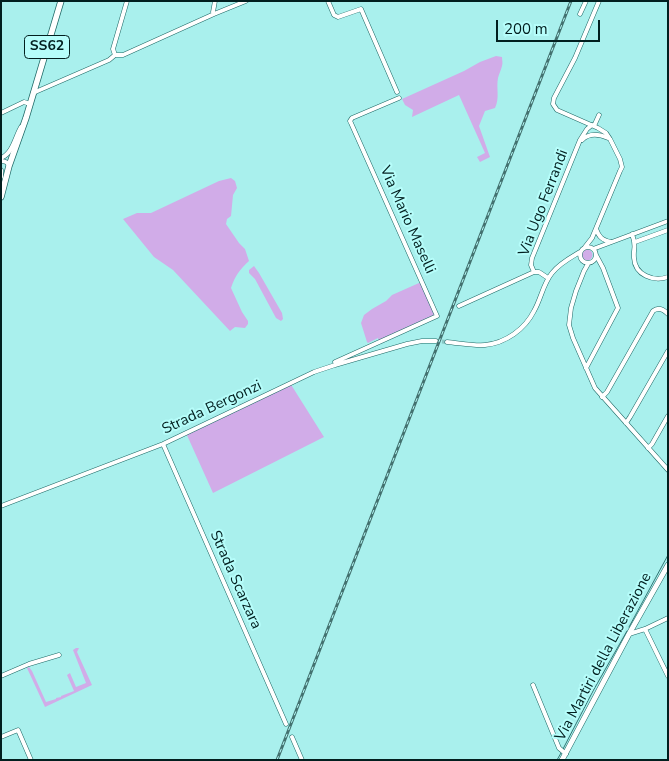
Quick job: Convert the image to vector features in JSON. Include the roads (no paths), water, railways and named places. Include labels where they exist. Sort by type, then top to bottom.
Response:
[{"type":"main road","name":"SS62","points":[[1,197],[61,1]]},
{"type":"street","points":[[115,55],[114,49],[127,1]]},
{"type":"street","points":[[214,14],[216,1]]},
{"type":"street","points":[[33,93],[109,60],[115,55],[123,55],[246,1]]},
{"type":"street","points":[[328,1],[334,15],[338,17],[359,10],[362,11],[397,92]]},
{"type":"street","points":[[580,14],[586,1]]},
{"type":"street","points":[[447,342],[485,345],[497,343],[515,334],[526,324],[534,312],[548,278],[559,265],[580,252],[592,238],[622,167],[620,159],[610,139],[602,130],[558,110],[554,104],[554,98],[575,58],[599,1]]},
{"type":"street","name":"Via Mario Maselli","points":[[322,369],[438,316],[350,121],[352,118],[400,98]]},
{"type":"street","points":[[1,113],[24,102],[30,104]]},
{"type":"street","points":[[593,126],[599,115]]},
{"type":"street","points":[[9,166],[1,159],[9,152],[26,118]]},
{"type":"street","points":[[581,121],[585,126],[586,134],[610,139]]},
{"type":"street","name":"Via Ugo Ferrandi","points":[[534,272],[531,261],[579,142],[593,126]]},
{"type":"street","points":[[1,166],[9,166]]},
{"type":"street","points":[[1,170],[1,177]]},
{"type":"street","points":[[585,247],[593,249],[666,221],[668,230],[636,242]]},
{"type":"street","points":[[596,229],[604,241],[611,242]]},
{"type":"street","points":[[632,234],[636,242],[635,264],[640,272],[651,279],[668,278]]},
{"type":"street","points":[[586,368],[618,308],[603,268],[593,249],[592,238]]},
{"type":"street","points":[[600,246],[595,259],[584,271],[571,308],[569,325],[595,388],[668,470]]},
{"type":"street","points":[[580,252],[584,271]]},
{"type":"street","points":[[571,258],[599,265],[603,268]]},
{"type":"street","points":[[459,306],[534,272],[539,272],[548,278]]},
{"type":"street","points":[[602,397],[607,392],[653,312],[656,309],[660,309],[668,314]]},
{"type":"street","name":"Strada Bergonzi","points":[[1,506],[163,444],[322,369],[415,342],[436,341]]},
{"type":"street","points":[[376,344],[376,353]]},
{"type":"street","points":[[626,423],[668,350]]},
{"type":"street","points":[[580,354],[587,356],[593,352]]},
{"type":"street","points":[[648,448],[668,416]]},
{"type":"street","name":"Strada Scarzara","points":[[163,444],[286,724]]},
{"type":"street","name":"Via Martiri della Liberazione","points":[[562,760],[563,752],[668,565]]},
{"type":"street","points":[[629,634],[668,618]]},
{"type":"street","points":[[645,629],[668,676]]},
{"type":"street","points":[[1,676],[29,664],[59,655]]},
{"type":"street","points":[[533,685],[563,752]]},
{"type":"street","points":[[1,737],[18,730],[31,760]]},
{"type":"street","points":[[292,737],[302,760]]},
{"type":"waterway","points":[[629,627],[668,555]]},
{"type":"waterway","points":[[563,749],[627,631]]},
{"type":"waterway","points":[[557,760],[561,753]]},
{"type":"tunnel","points":[[436,341],[447,342]]},
{"type":"railway","points":[[277,760],[571,1]]}]
